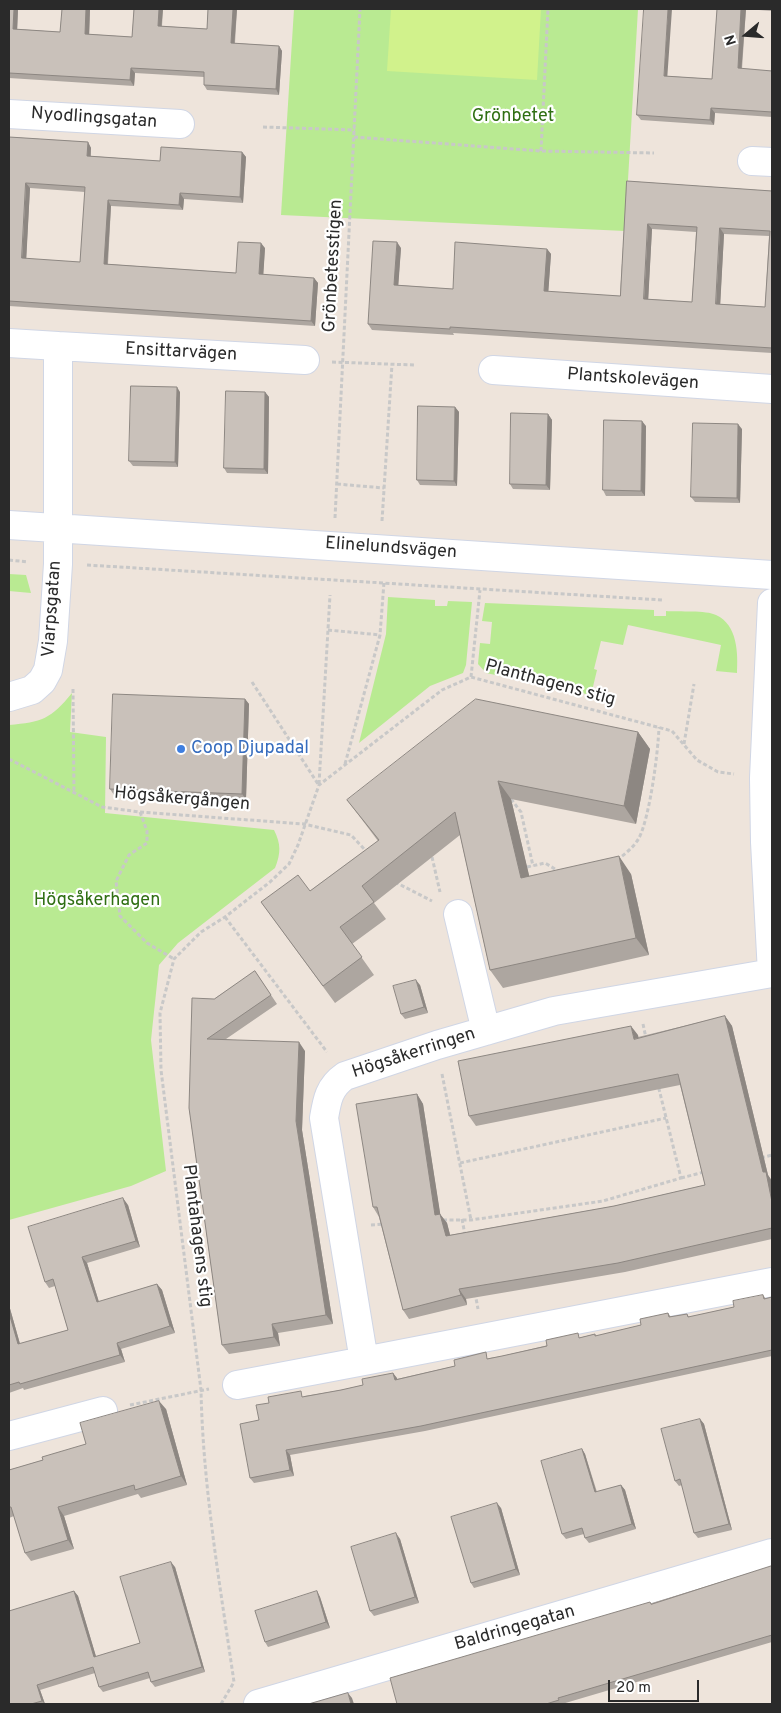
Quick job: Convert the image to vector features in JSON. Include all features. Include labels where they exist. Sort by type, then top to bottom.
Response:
[{"type":"street","name":"Nyodlingsgatan","points":[[9,114],[180,124]]},
{"type":"street","name":"Ensittarvägen","points":[[9,343],[305,360]]},
{"type":"street","points":[[57,528],[58,346]]},
{"type":"street","name":"Plantskolevägen","points":[[493,370],[772,389]]},
{"type":"street","name":"Elinelundsvägen","points":[[9,525],[772,575]]},
{"type":"street","name":"Viarpsgatan","points":[[9,697],[32,690],[48,670],[53,641],[58,564],[57,528]]},
{"type":"street","points":[[772,603],[766,692],[764,778],[772,973]]},
{"type":"street","points":[[451,910],[486,1031]]},
{"type":"street","name":"Högsåkerringen","points":[[364,1361],[324,1118],[327,1098],[334,1083],[345,1076],[437,1045],[554,1011],[772,973]]},
{"type":"street","points":[[237,1385],[772,1282]]},
{"type":"street","points":[[9,1436],[103,1411]]},
{"type":"street","name":"Baldringegatan","points":[[258,1704],[772,1553]]},
{"type":"path","name":"Grönbetesstigen","points":[[335,524],[360,9]]},
{"type":"path","points":[[541,151],[548,9]]},
{"type":"path","points":[[263,127],[355,130]]},
{"type":"path","points":[[354,137],[541,151],[654,153]]},
{"type":"path","points":[[343,363],[414,365]]},
{"type":"path","points":[[382,530],[392,364]]},
{"type":"path","points":[[337,484],[384,488]]},
{"type":"path","points":[[9,560],[384,582],[480,590],[672,600]]},
{"type":"path","points":[[345,765],[380,635],[384,582]]},
{"type":"path","points":[[471,677],[480,590]]},
{"type":"path","points":[[140,812],[146,831],[147,843],[129,855],[116,881],[120,916],[147,943],[174,959],[201,932],[225,917],[270,882],[289,864],[298,845],[319,785],[330,595]]},
{"type":"path","points":[[328,630],[380,635]]},
{"type":"path","name":"Planthagens stig","points":[[319,785],[442,690],[471,677],[672,731],[697,760],[718,772],[764,778]]},
{"type":"path","points":[[252,682],[319,785]]},
{"type":"path","points":[[73,684],[74,794]]},
{"type":"path","points":[[684,744],[694,684]]},
{"type":"path","points":[[612,864],[630,850],[638,838],[643,825],[658,751],[658,727]]},
{"type":"path","name":"Högsåkergången","points":[[9,759],[102,807],[140,812],[304,824],[352,835],[372,856]]},
{"type":"path","points":[[511,799],[521,812],[533,866]]},
{"type":"path","points":[[432,857],[451,910]]},
{"type":"path","points":[[527,867],[545,863],[565,875]]},
{"type":"path","points":[[392,878],[398,885],[451,910]]},
{"type":"path","points":[[225,917],[345,1076]]},
{"type":"path","name":"Plantahagens stig","points":[[174,959],[160,1013],[160,1070],[202,1390],[202,1429],[210,1511],[234,1682],[221,1704]]},
{"type":"path","points":[[636,997],[648,1043]]},
{"type":"path","points":[[437,1045],[471,1220]]},
{"type":"path","points":[[657,1080],[681,1178]]},
{"type":"path","points":[[460,1163],[666,1118]]},
{"type":"path","points":[[754,1160],[772,1155]]},
{"type":"path","points":[[434,1221],[471,1220],[603,1201],[708,1171]]},
{"type":"path","points":[[603,1201],[605,1210]]},
{"type":"path","points":[[462,1219],[465,1237]]},
{"type":"path","points":[[342,1228],[388,1224]]},
{"type":"path","points":[[473,1283],[483,1339]]},
{"type":"path","points":[[103,1411],[202,1390],[237,1385]]},
{"type":"green space","name":"Grönbetet","points":[[294,9],[638,9],[625,231],[281,215]]},
{"type":"green space","points":[[391,9],[541,9],[537,80],[387,71]]},
{"type":"green space","points":[[9,574],[26,575],[31,593],[9,591]]},
{"type":"green space","points":[[388,597],[435,600],[435,606],[447,606],[448,601],[472,602],[466,665],[463,673],[430,686],[359,743],[386,634]]},
{"type":"green space","points":[[485,603],[654,610],[654,616],[666,616],[666,611],[712,613],[723,620],[733,633],[737,649],[737,673],[716,671],[721,645],[628,625],[623,645],[601,641],[594,669],[597,670],[591,695],[486,673],[478,664],[480,643],[490,644],[492,622],[482,621]]},
{"type":"green space","name":"Högsåkerhagen","points":[[72,693],[70,732],[106,737],[105,813],[274,830],[279,844],[279,853],[275,868],[178,943],[159,965],[151,1040],[166,1171],[131,1186],[9,1220],[9,725],[45,718],[58,709]]},
{"type":"building","points":[[9,9],[14,9],[13,29],[60,32],[62,9],[86,9],[85,34],[132,37],[134,9],[159,9],[158,26],[207,29],[208,9],[233,9],[231,43],[279,46],[276,89],[204,85],[204,72],[131,68],[130,80],[9,73]]},
{"type":"building","points":[[644,9],[668,9],[664,76],[712,79],[717,9],[741,9],[738,68],[772,71],[772,112],[711,108],[710,120],[637,115]]},
{"type":"building","points":[[9,137],[88,142],[87,156],[160,161],[161,147],[242,152],[240,197],[180,193],[179,205],[108,200],[104,264],[236,273],[238,242],[261,243],[259,274],[314,278],[311,321],[9,301]],"holes":[[[26,183],[85,187],[80,262],[22,258]]]},
{"type":"building","points":[[627,181],[772,191],[772,348],[450,327],[450,329],[368,324],[373,241],[397,242],[394,285],[453,289],[455,242],[547,249],[544,291],[620,296]],"holes":[[[648,224],[697,227],[692,302],[644,299]],[[720,228],[770,231],[765,307],[716,304]]]},
{"type":"building","points":[[131,386],[177,387],[175,462],[129,461]]},
{"type":"building","points":[[226,391],[265,392],[264,469],[224,468]]},
{"type":"building","points":[[418,406],[455,407],[454,481],[417,480]]},
{"type":"building","points":[[511,413],[548,414],[546,485],[510,484]]},
{"type":"building","points":[[604,420],[642,421],[641,491],[603,490]]},
{"type":"building","points":[[693,423],[738,424],[737,498],[691,497]]},
{"type":"building","name":"Coop Djupadal","points":[[113,694],[245,699],[242,794],[110,789]]},
{"type":"building","points":[[476,699],[638,732],[624,806],[498,781],[521,878],[619,856],[636,938],[490,970],[455,812],[362,886],[374,902],[340,927],[362,957],[323,986],[261,902],[298,875],[310,891],[379,840],[347,800]]},
{"type":"building","points":[[255,971],[271,995],[207,1039],[299,1042],[296,1121],[326,1315],[272,1324],[274,1337],[222,1345],[189,1108],[192,998],[214,999]]},
{"type":"building","points":[[416,980],[424,1007],[401,1014],[393,986]]},
{"type":"building","points":[[725,1016],[763,1172],[766,1172],[772,1202],[772,1228],[618,1263],[459,1289],[461,1295],[403,1310],[377,1207],[373,1207],[356,1104],[417,1094],[435,1215],[440,1214],[446,1236],[614,1206],[705,1185],[678,1074],[469,1116],[458,1061],[631,1026],[634,1039]]},
{"type":"building","points":[[123,1198],[136,1241],[82,1257],[97,1302],[157,1284],[170,1326],[117,1343],[120,1355],[20,1384],[19,1382],[9,1385],[9,1313],[18,1344],[68,1330],[53,1279],[45,1282],[28,1227]]},
{"type":"building","points":[[763,1295],[764,1299],[772,1297],[772,1350],[421,1426],[286,1450],[290,1470],[250,1478],[240,1424],[259,1420],[256,1405],[269,1403],[268,1397],[301,1391],[302,1397],[341,1390],[363,1385],[362,1379],[393,1373],[395,1380],[455,1366],[454,1360],[486,1352],[487,1359],[502,1356],[547,1346],[546,1340],[578,1333],[579,1338],[595,1334],[595,1336],[641,1325],[640,1319],[668,1313],[669,1317],[687,1314],[688,1317],[734,1307],[733,1301]]},
{"type":"building","points":[[159,1401],[181,1476],[135,1490],[134,1485],[58,1507],[68,1540],[25,1553],[11,1507],[9,1507],[9,1470],[43,1460],[42,1457],[86,1444],[80,1423]]},
{"type":"building","points":[[700,1419],[729,1524],[694,1533],[680,1479],[675,1481],[661,1429]]},
{"type":"building","points":[[582,1449],[595,1492],[621,1485],[632,1524],[585,1538],[582,1528],[562,1534],[541,1461]]},
{"type":"building","points":[[497,1503],[516,1569],[471,1583],[451,1517]]},
{"type":"building","points":[[396,1533],[415,1597],[370,1611],[351,1547]]},
{"type":"building","points":[[171,1562],[202,1667],[151,1682],[148,1672],[99,1687],[93,1667],[37,1685],[42,1701],[31,1704],[9,1704],[9,1611],[74,1591],[94,1657],[140,1643],[120,1577]]},
{"type":"building","points":[[772,1566],[772,1635],[558,1698],[559,1700],[546,1704],[397,1704],[390,1678],[650,1602],[651,1604]]},
{"type":"building","points":[[317,1591],[326,1622],[265,1642],[255,1611]]},
{"type":"building","points":[[348,1693],[351,1704],[309,1704]]},
{"type":"place","name":"Coop Djupadal","points":[[181,749]]}]
